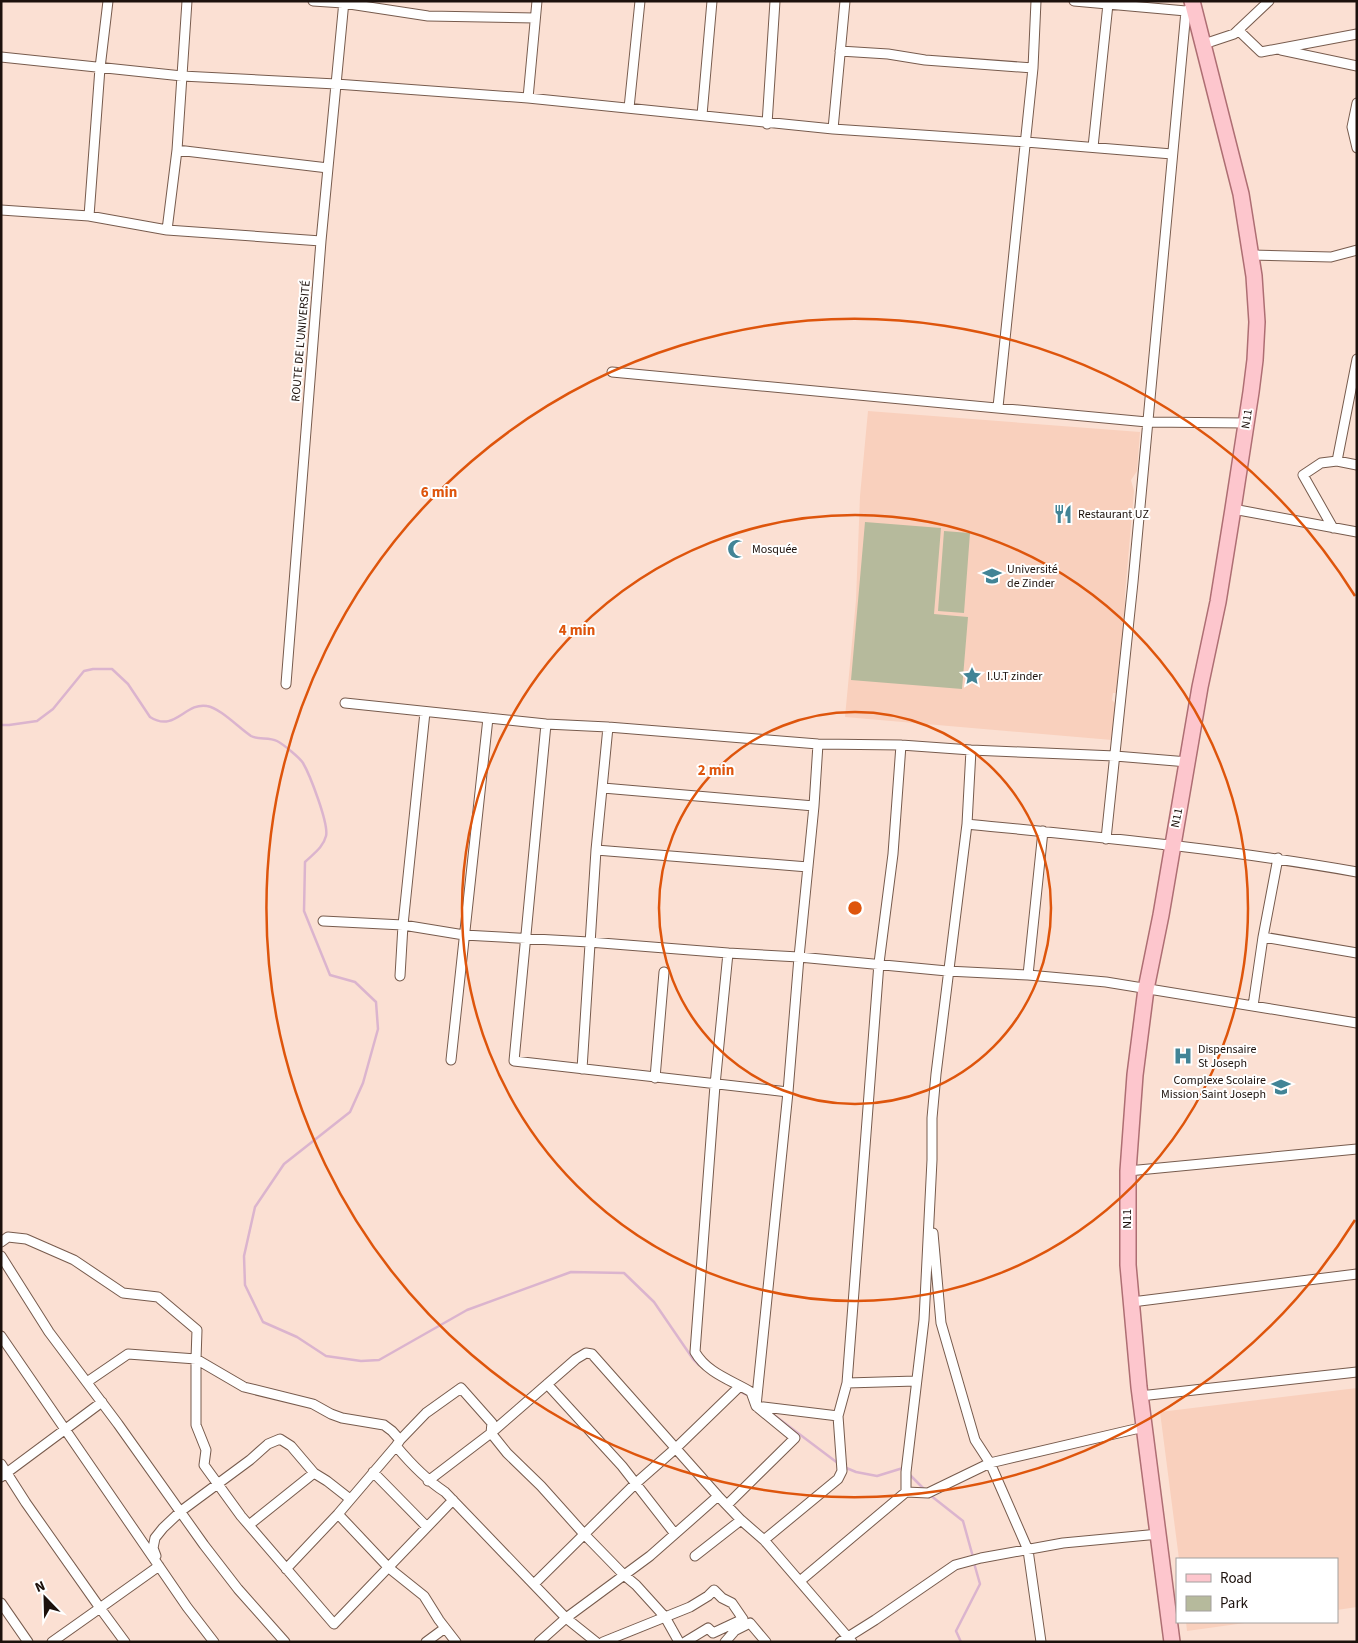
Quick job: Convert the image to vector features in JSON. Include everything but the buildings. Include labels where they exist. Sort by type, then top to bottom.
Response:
[{"type":"main road","name":"N11","points":[[1172,1642],[1140,1396],[1127,1222],[1128,1171],[1135,1075],[1146,990],[1233,509],[1255,360],[1257,322],[1251,255],[1241,194],[1204,44],[1190,6]]},
{"type":"street","points":[[89,216],[100,68],[108,1]]},
{"type":"street","points":[[167,230],[177,150],[187,1]]},
{"type":"street","points":[[313,1],[344,2],[428,16],[536,18]]},
{"type":"street","points":[[528,98],[537,1]]},
{"type":"street","points":[[629,108],[640,1]]},
{"type":"street","points":[[702,115],[712,1]]},
{"type":"street","points":[[767,124],[775,1]]},
{"type":"street","points":[[833,130],[845,1]]},
{"type":"street","points":[[998,407],[1033,68],[1036,1]]},
{"type":"street","points":[[1074,1],[1108,4],[1190,6],[1172,154],[1106,839]]},
{"type":"street","points":[[1204,44],[1223,38],[1238,30],[1270,1]]},
{"type":"street","name":"ROUTE DE L'UNIVERSITÉ","points":[[286,684],[321,241],[344,2]]},
{"type":"street","points":[[1093,147],[1108,4]]},
{"type":"street","points":[[1238,30],[1260,52],[1357,34]]},
{"type":"street","points":[[1274,49],[1357,66]]},
{"type":"street","points":[[840,51],[888,54],[925,60],[1033,68]]},
{"type":"street","points":[[1,58],[182,76],[336,84],[528,98],[833,130],[1026,142],[1172,154]]},
{"type":"street","points":[[1357,103],[1352,126],[1357,148]]},
{"type":"street","points":[[177,150],[328,168]]},
{"type":"street","points":[[1,210],[89,216],[167,230],[321,241]]},
{"type":"street","points":[[1251,255],[1331,257],[1357,250]]},
{"type":"street","points":[[1337,462],[1357,359]]},
{"type":"street","points":[[612,372],[1147,422],[1246,423]]},
{"type":"street","points":[[1333,528],[1303,475],[1321,463],[1337,462],[1357,465]]},
{"type":"street","points":[[1233,509],[1357,532]]},
{"type":"street","points":[[345,703],[546,724],[608,727],[818,744],[902,745],[1115,756],[1188,762]]},
{"type":"street","points":[[400,976],[403,925],[425,712]]},
{"type":"street","points":[[451,1060],[488,718]]},
{"type":"street","points":[[546,724],[514,1061],[788,1092]]},
{"type":"street","points":[[582,1069],[589,942],[608,727]]},
{"type":"street","points":[[756,1406],[788,1092],[818,744]]},
{"type":"street","points":[[764,1540],[838,1479],[842,1471],[838,1416],[847,1383],[879,963],[893,854],[902,745]]},
{"type":"street","points":[[906,1492],[906,1472],[924,1320],[933,1109],[947,971],[958,904],[967,824],[971,750]]},
{"type":"street","points":[[603,788],[814,806]]},
{"type":"street","points":[[967,824],[1278,858],[1357,872]]},
{"type":"street","points":[[1028,975],[1043,831]]},
{"type":"street","points":[[596,850],[808,867]]},
{"type":"street","points":[[1253,1006],[1263,937],[1278,858]]},
{"type":"street","points":[[324,921],[403,925],[464,935],[799,956],[947,971],[1028,975],[1106,982],[1357,1023]]},
{"type":"street","points":[[1263,937],[1357,953]]},
{"type":"street","points":[[726,1504],[795,1438],[756,1406],[751,1392],[717,1375],[700,1361],[695,1352],[715,1085],[728,953]]},
{"type":"street","points":[[655,1078],[664,972]]},
{"type":"street","points":[[1128,1171],[1357,1149]]},
{"type":"street","points":[[930,1203],[942,1323],[975,1440],[990,1463],[1028,1550],[1041,1642]]},
{"type":"street","points":[[1,1242],[8,1237],[26,1239],[74,1260],[124,1293],[158,1297],[198,1330],[196,1425],[206,1450],[204,1466],[241,1516],[334,1624],[453,1500]]},
{"type":"street","points":[[1,1256],[50,1332],[204,1545],[238,1589],[286,1642]]},
{"type":"street","points":[[1132,1302],[1357,1274]]},
{"type":"street","points":[[1,1336],[159,1566],[214,1642]]},
{"type":"street","points":[[428,1481],[491,1433],[576,1359],[586,1353],[592,1354],[718,1496],[764,1540],[850,1639]]},
{"type":"street","points":[[87,1382],[128,1354],[196,1359],[244,1387],[313,1404],[342,1418],[384,1425],[392,1431],[412,1465],[428,1481],[445,1492],[566,1618],[596,1642]]},
{"type":"street","points":[[1140,1396],[1357,1372]]},
{"type":"street","points":[[847,1383],[916,1381]]},
{"type":"street","points":[[547,1384],[622,1466],[675,1534]]},
{"type":"street","points":[[534,1584],[635,1484],[676,1448],[740,1386]]},
{"type":"street","points":[[286,1569],[338,1514],[426,1413],[460,1388],[492,1423],[491,1433],[507,1453],[541,1486],[624,1575],[636,1585],[665,1617],[679,1642]]},
{"type":"street","points":[[4,1475],[102,1402]]},
{"type":"street","points":[[756,1406],[838,1416]]},
{"type":"street","points":[[800,1581],[906,1492],[928,1493],[990,1463],[1144,1427]]},
{"type":"street","points":[[159,1566],[153,1548],[155,1538],[163,1528],[181,1511],[250,1460],[268,1444],[280,1439],[291,1446],[314,1473],[350,1499]]},
{"type":"street","points":[[1,1464],[4,1475],[125,1642]]},
{"type":"street","points":[[373,1472],[427,1526]]},
{"type":"street","points":[[249,1525],[314,1473]]},
{"type":"street","points":[[539,1642],[566,1618],[650,1556],[718,1496]]},
{"type":"street","points":[[338,1514],[389,1568],[424,1596],[444,1628],[456,1642]]},
{"type":"street","points":[[695,1556],[741,1520]]},
{"type":"street","points":[[840,1642],[850,1639],[874,1620],[955,1565],[981,1558],[1063,1543],[1159,1534]]},
{"type":"street","points":[[52,1642],[159,1566]]},
{"type":"street","points":[[603,1642],[690,1607],[714,1590],[722,1598],[732,1603],[743,1619]]},
{"type":"street","points":[[1,1603],[28,1642]]},
{"type":"street","points":[[725,1642],[743,1619]]},
{"type":"street","points":[[685,1642],[708,1628],[713,1633],[743,1619]]},
{"type":"street","points":[[736,1630],[744,1624],[750,1623],[766,1642]]},
{"type":"street","points":[[426,1642],[444,1628]]},
{"type":"shaded area","name":"Université de Zinder","points":[[868,411],[1140,432],[1137,471],[1131,480],[1134,491],[1125,594],[1124,669],[1117,693],[1113,693],[1112,700],[1116,704],[1112,740],[845,717],[856,600],[860,496]]},
{"type":"shaded area","points":[[1357,1388],[1357,1607],[1338,1610],[1338,1558],[1179,1558],[1160,1412]]},
{"type":"shaded area","points":[[1186,1623],[1245,1623],[1187,1631]]},
{"type":"green space","points":[[865,522],[941,528],[934,614],[968,617],[962,689],[851,680]]},
{"type":"green space","points":[[944,531],[970,533],[964,613],[938,611]]},
{"type":"waterway","points":[[1,725],[37,721],[53,709],[84,671],[112,669],[128,684],[150,717],[159,721],[166,721],[192,708],[207,706],[223,714],[251,736],[274,740],[283,745],[301,761],[310,778],[325,821],[326,836],[320,847],[305,862],[304,911],[330,975],[355,982],[376,1002],[378,1029],[363,1083],[350,1112],[284,1164],[255,1207],[244,1256],[245,1285],[263,1322],[297,1337],[326,1356],[361,1361],[379,1360],[467,1310],[571,1272],[624,1273],[654,1302],[699,1365]]},
{"type":"waterway","points":[[739,1391],[750,1396]]},
{"type":"waterway","points":[[770,1412],[839,1464]]},
{"type":"waterway","points":[[844,1467],[856,1472],[877,1476],[903,1468]]},
{"type":"waterway","points":[[909,1474],[924,1489]]},
{"type":"waterway","points":[[930,1495],[963,1521],[973,1557]]},
{"type":"waterway","points":[[961,1642],[956,1631],[980,1584],[974,1563]]},
{"type":"place","name":"Restaurant UZ","points":[[1063,514]]},
{"type":"place","name":"Mosquée","points":[[737,549]]},
{"type":"place","name":"Université de Zinder","points":[[992,576]]},
{"type":"place","name":"I.U.T zinder","points":[[972,676]]},
{"type":"place","name":"Dispensaire St Joseph","points":[[1183,1056]]},
{"type":"place","name":"Complexe Scolaire Mission Saint Joseph","points":[[1281,1087]]}]
